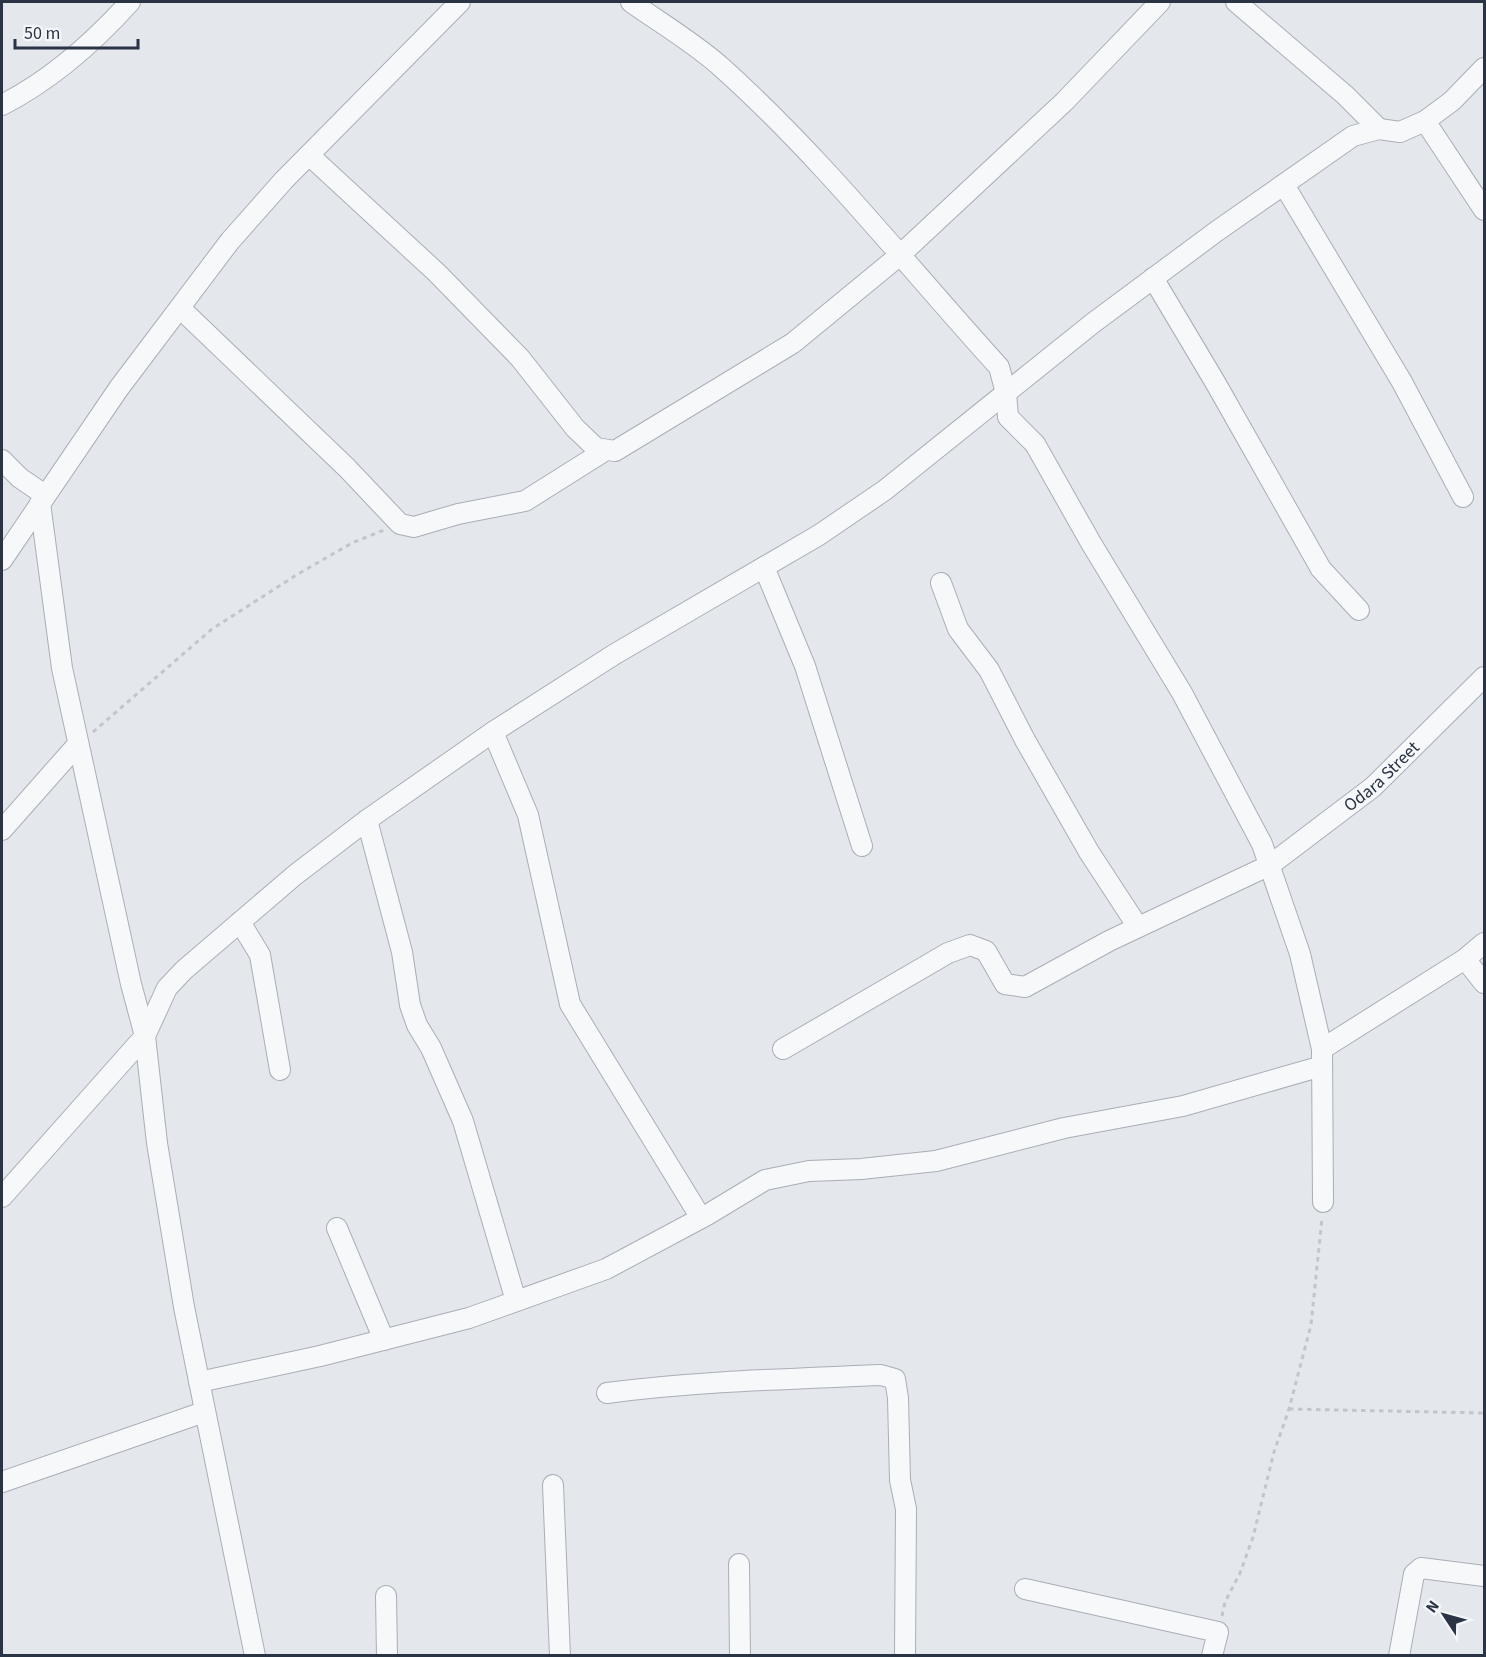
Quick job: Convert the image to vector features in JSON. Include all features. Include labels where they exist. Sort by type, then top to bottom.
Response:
[{"type":"street","points":[[2,105],[50,76],[85,47],[130,2]]},
{"type":"street","points":[[2,560],[119,388],[230,241],[284,180],[460,2]]},
{"type":"street","points":[[631,2],[718,64],[783,127],[999,367],[1006,393],[1008,417],[1035,444],[1091,543],[1182,693],[1262,844],[1300,954],[1322,1057],[1323,1202]]},
{"type":"street","points":[[309,155],[437,273],[520,358],[575,428],[596,448],[615,451],[793,343],[900,255],[1064,102],[1160,2]]},
{"type":"street","points":[[1236,2],[1345,94],[1379,129]]},
{"type":"street","points":[[2,1197],[145,1036],[167,988],[184,970],[333,844],[493,732],[615,654],[819,535],[885,490],[1093,323],[1353,136],[1379,129],[1400,132],[1425,121],[1452,101],[1485,68]]},
{"type":"street","points":[[1425,121],[1485,210]]},
{"type":"street","points":[[1284,185],[1402,382],[1463,497]]},
{"type":"street","points":[[1153,278],[1321,569],[1359,610]]},
{"type":"street","points":[[180,308],[347,468],[400,524],[414,527],[458,514],[525,501],[606,450]]},
{"type":"street","points":[[2,460],[42,499],[46,549],[62,668],[131,984],[145,1036],[157,1143],[184,1307],[255,1656]]},
{"type":"street","points":[[16,538],[46,549]]},
{"type":"street","points":[[764,567],[805,666],[862,846]]},
{"type":"street","points":[[941,583],[958,629],[989,670],[1025,740],[1089,852],[1138,927]]},
{"type":"street","name":"Odara Street","points":[[783,1049],[948,953],[970,945],[986,951],[1005,984],[1025,987],[1109,941],[1270,865],[1373,787],[1485,677]]},
{"type":"street","points":[[493,732],[530,824],[570,1004],[701,1218]]},
{"type":"street","points":[[2,830],[78,744]]},
{"type":"street","points":[[367,820],[402,951],[410,1005],[417,1025],[431,1048],[463,1122],[516,1301]]},
{"type":"street","points":[[240,922],[260,955],[280,1070]]},
{"type":"street","points":[[199,1382],[320,1356],[469,1318],[606,1269],[701,1218],[765,1180],[809,1172],[936,1161],[1064,1128],[1183,1106],[1322,1057],[1466,959],[1485,943]]},
{"type":"street","points":[[1466,959],[1485,983]]},
{"type":"street","points":[[337,1228],[384,1340]]},
{"type":"street","points":[[607,1393],[784,1379],[881,1375],[895,1379],[898,1398],[900,1480],[906,1509],[905,1656]]},
{"type":"street","points":[[2,1482],[204,1412]]},
{"type":"street","points":[[553,1485],[560,1656]]},
{"type":"street","points":[[739,1564],[740,1656]]},
{"type":"street","points":[[1399,1656],[1414,1574],[1421,1568],[1485,1576]]},
{"type":"street","points":[[1025,1589],[1218,1632],[1212,1656]]},
{"type":"street","points":[[386,1596],[387,1656]]},
{"type":"path","points":[[78,744],[212,629],[351,543],[400,524]]},
{"type":"path","points":[[1218,1632],[1225,1602],[1240,1573],[1253,1536],[1274,1452],[1289,1409],[1311,1325],[1323,1202]]},
{"type":"path","points":[[1289,1409],[1485,1413]]}]
